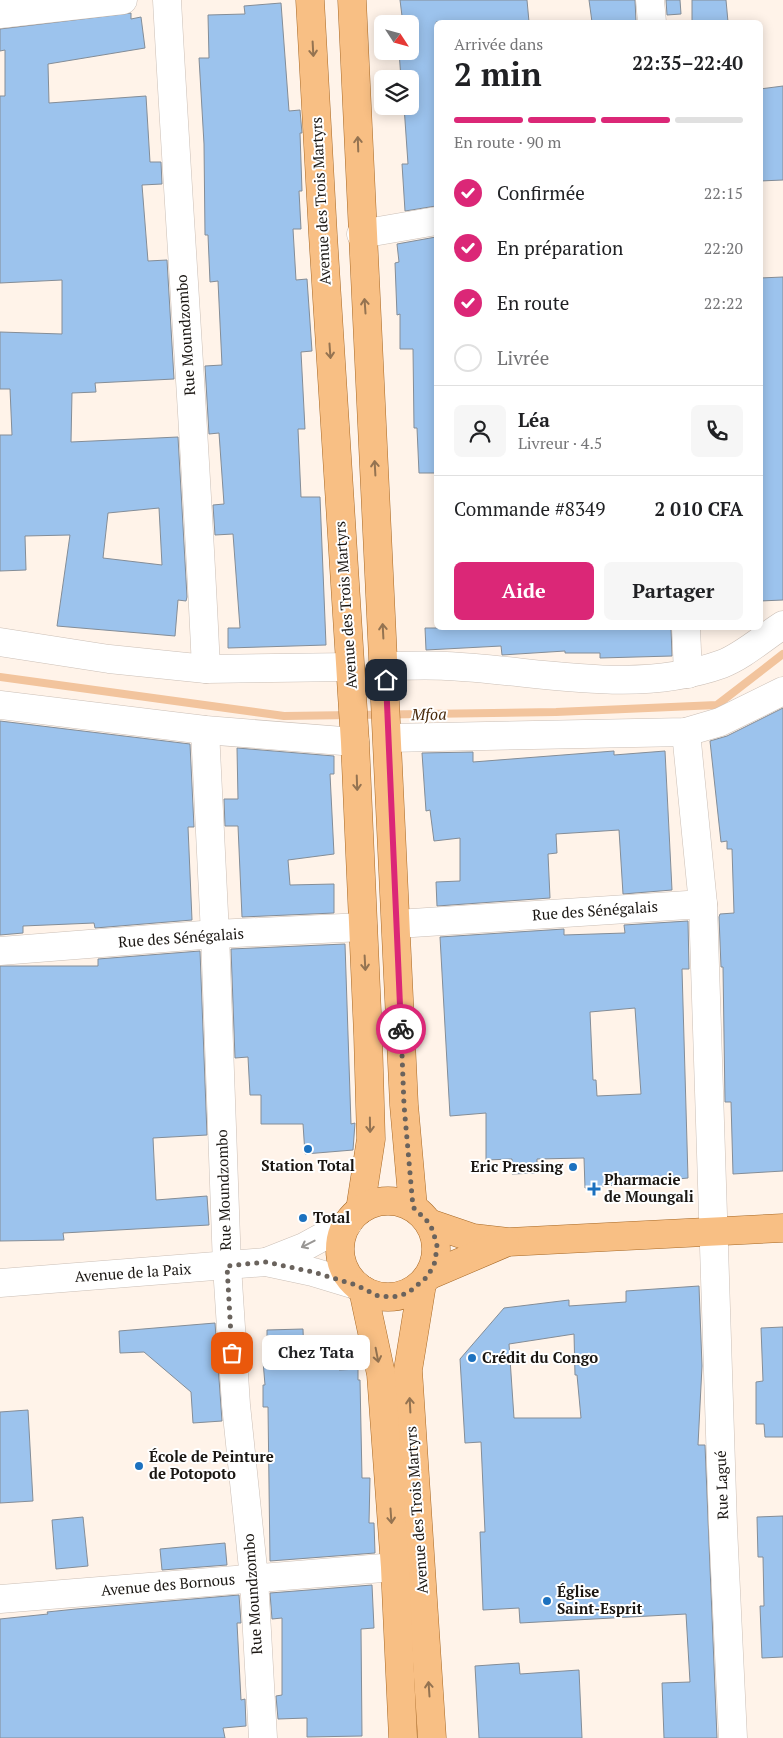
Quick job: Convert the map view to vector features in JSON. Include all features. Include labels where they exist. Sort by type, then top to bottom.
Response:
[{"type":"main road","name":"Avenue des Trois Martyrs","points":[[310,0],[354,730],[371,1139],[354,1216]]},
{"type":"main road","points":[[352,0],[361,234],[388,727],[404,1105],[421,1215],[433,1231],[437,1246],[435,1262],[425,1280]]},
{"type":"main road","points":[[508,1242],[425,1280],[408,1293],[393,1297],[378,1296],[360,1287],[346,1272],[341,1256],[341,1238],[354,1216],[377,1202],[396,1201],[421,1215],[473,1238],[508,1242],[783,1228]]},
{"type":"main road","name":"Avenue des Trois Martyrs","points":[[425,1280],[408,1370],[432,1738]]},
{"type":"main road","name":"Avenue des Trois Martyrs","points":[[360,1287],[381,1374],[395,1567],[403,1738]]},
{"type":"street","points":[[0,14],[123,0]]},
{"type":"street","name":"Rue Moundzombo","points":[[166,0],[185,324],[199,512],[206,669]]},
{"type":"street","points":[[650,0],[652,20]]},
{"type":"street","points":[[361,234],[434,221]]},
{"type":"street","points":[[385,673],[446,666],[544,676],[644,680],[688,674],[724,663],[783,625]]},
{"type":"street","points":[[686,630],[688,674]]},
{"type":"street","points":[[0,642],[108,659],[206,669],[350,673]]},
{"type":"street","points":[[388,727],[686,732],[720,722],[783,691]]},
{"type":"street","points":[[0,705],[205,730],[354,730]]},
{"type":"street","name":"Rue Moundzombo","points":[[205,730],[215,934],[227,1266],[236,1405],[254,1578],[263,1738]]},
{"type":"street","name":"Rue Lagué","points":[[686,732],[703,904],[723,1527],[734,1738]]},
{"type":"street","name":"Rue des Sénégalais","points":[[397,924],[703,904]]},
{"type":"street","name":"Rue des Sénégalais","points":[[0,951],[215,934],[363,927]]},
{"type":"street","name":"Avenue de la Paix","points":[[0,1283],[266,1262],[304,1247],[354,1216]]},
{"type":"street","name":"Avenue de la Paix","points":[[266,1262],[313,1272],[360,1287]]},
{"type":"street","name":"Avenue des Bornous","points":[[0,1598],[395,1567]]},
{"type":"building","points":[[400,0],[527,0],[529,20],[434,20],[434,206],[405,211],[402,164],[408,164],[405,115],[419,115],[419,70],[400,70],[400,60],[419,60],[419,15],[402,15]]},
{"type":"building","points":[[589,0],[635,0],[636,20],[592,20]]},
{"type":"building","points":[[666,0],[680,0],[681,14],[667,15]]},
{"type":"building","points":[[692,0],[726,0],[728,20],[692,20]]},
{"type":"building","points":[[281,3],[289,111],[300,110],[302,133],[300,133],[302,191],[299,191],[301,229],[293,229],[296,280],[307,279],[312,351],[301,352],[305,429],[298,429],[301,497],[320,497],[326,645],[228,648],[228,628],[240,628],[233,534],[215,535],[213,505],[224,504],[219,433],[209,434],[205,366],[222,365],[218,281],[210,282],[208,235],[205,235],[204,144],[199,58],[209,58],[208,15],[245,14],[244,6]]},
{"type":"building","points":[[131,13],[131,19],[141,17],[145,48],[48,64],[49,103],[146,96],[150,162],[161,162],[162,184],[142,185],[148,261],[167,260],[174,379],[95,383],[96,392],[72,393],[71,442],[178,437],[187,597],[186,601],[178,600],[175,636],[57,626],[70,535],[25,536],[26,570],[0,571],[0,435],[12,435],[10,389],[0,389],[0,332],[62,334],[62,280],[0,283],[0,96],[5,96],[5,50],[0,51],[0,29]],"holes":[[[159,508],[162,565],[103,558],[108,513]]]},
{"type":"building","points":[[783,86],[783,180],[763,181],[763,89]]},
{"type":"building","points":[[434,237],[434,473],[419,473],[417,428],[414,428],[413,349],[400,349],[400,314],[397,315],[395,263],[399,262],[397,244]]},
{"type":"building","points":[[783,277],[783,600],[763,601],[763,278]]},
{"type":"building","points":[[425,628],[434,628],[434,630],[671,630],[672,656],[600,658],[600,653],[565,653],[565,651],[502,655],[501,646],[426,650]]},
{"type":"building","points":[[783,708],[783,1171],[733,1174],[731,1102],[725,1102],[723,967],[721,967],[719,917],[720,914],[734,913],[732,849],[727,849],[727,841],[721,842],[710,741],[727,736]]},
{"type":"building","points":[[0,721],[190,744],[194,827],[188,827],[192,920],[95,928],[94,923],[23,926],[23,933],[0,935]]},
{"type":"building","points":[[237,748],[334,756],[334,774],[330,774],[334,854],[288,860],[290,885],[334,884],[334,913],[242,917],[238,826],[225,826],[224,799],[238,799]]},
{"type":"building","points":[[614,751],[614,755],[665,751],[672,890],[623,894],[619,830],[556,834],[557,853],[548,854],[550,898],[437,906],[436,882],[460,881],[460,838],[434,841],[430,810],[426,811],[422,753],[473,752],[473,762]]},
{"type":"building","points":[[688,921],[689,969],[682,969],[688,1178],[585,1188],[584,1158],[537,1159],[537,1173],[512,1174],[512,1159],[486,1160],[486,1113],[450,1116],[440,937],[564,929],[564,935],[625,933],[624,925]],"holes":[[[635,1008],[641,1094],[597,1096],[596,1080],[593,1080],[590,1012]]]},
{"type":"building","points":[[345,944],[351,1124],[355,1123],[353,1150],[305,1154],[303,1124],[261,1124],[261,1095],[250,1095],[248,1057],[235,1058],[231,949]]},
{"type":"building","points":[[200,951],[207,1135],[153,1138],[156,1200],[207,1196],[209,1225],[63,1233],[64,1240],[0,1241],[0,966],[98,966],[98,959]]},
{"type":"building","points":[[699,1286],[702,1366],[698,1445],[705,1445],[717,1738],[664,1738],[662,1683],[690,1682],[686,1614],[520,1623],[519,1608],[483,1610],[480,1532],[485,1532],[481,1442],[465,1443],[460,1359],[504,1308],[569,1300],[569,1306],[626,1302],[626,1291]],"holes":[[[574,1334],[575,1375],[577,1375],[581,1418],[514,1418],[509,1344]]]},
{"type":"building","points":[[215,1323],[222,1421],[193,1423],[191,1392],[144,1352],[120,1353],[119,1331]]},
{"type":"building","points":[[783,1327],[783,1437],[765,1437],[764,1424],[756,1424],[756,1382],[763,1381],[761,1328]]},
{"type":"building","points":[[303,1329],[304,1359],[339,1358],[339,1370],[358,1369],[358,1380],[360,1380],[362,1478],[370,1478],[369,1523],[374,1523],[375,1553],[270,1561],[268,1407],[263,1407],[263,1385],[265,1385],[263,1361],[267,1361],[267,1330]]},
{"type":"building","points":[[28,1410],[33,1501],[0,1503],[0,1412]]},
{"type":"building","points":[[783,1516],[783,1657],[762,1658],[760,1606],[764,1606],[763,1557],[758,1557],[757,1517]]},
{"type":"building","points":[[83,1517],[88,1566],[56,1569],[52,1520]]},
{"type":"building","points":[[225,1543],[227,1565],[162,1570],[160,1549]]},
{"type":"building","points":[[372,1585],[374,1628],[361,1629],[362,1736],[307,1737],[307,1718],[278,1719],[276,1696],[282,1695],[282,1618],[272,1619],[270,1593]]},
{"type":"building","points":[[239,1595],[241,1623],[237,1623],[241,1700],[245,1699],[246,1726],[223,1728],[225,1738],[0,1738],[0,1619],[76,1609]]},
{"type":"building","points":[[519,1663],[520,1674],[579,1670],[582,1738],[479,1738],[475,1666]]},
{"type":"waterway","name":"Mfoa","points":[[0,677],[284,716],[556,712],[717,705],[783,654]]},
{"type":"way so far","points":[[232,1353],[227,1266],[266,1262],[313,1272],[356,1285],[378,1296],[393,1297],[408,1293],[422,1284],[428,1276],[435,1262],[437,1246],[429,1223],[413,1207],[404,1105],[401,1029]]},
{"type":"place","name":"Station Total","points":[[308,1149]]},
{"type":"place","name":"Eric Pressing","points":[[573,1167]]},
{"type":"place","name":"Pharmacie de Moungali","points":[[594,1189]]},
{"type":"place","name":"Total","points":[[303,1218]]},
{"type":"place","name":"Chez Tata","points":[[232,1353]]},
{"type":"place","name":"Crédit du Congo","points":[[472,1358]]},
{"type":"place","name":"École de Peinture de Potopoto","points":[[139,1466]]},
{"type":"place","name":"Église Saint-Esprit","points":[[547,1601]]},
{"type":"route","points":[[386,680],[401,1029]]}]
